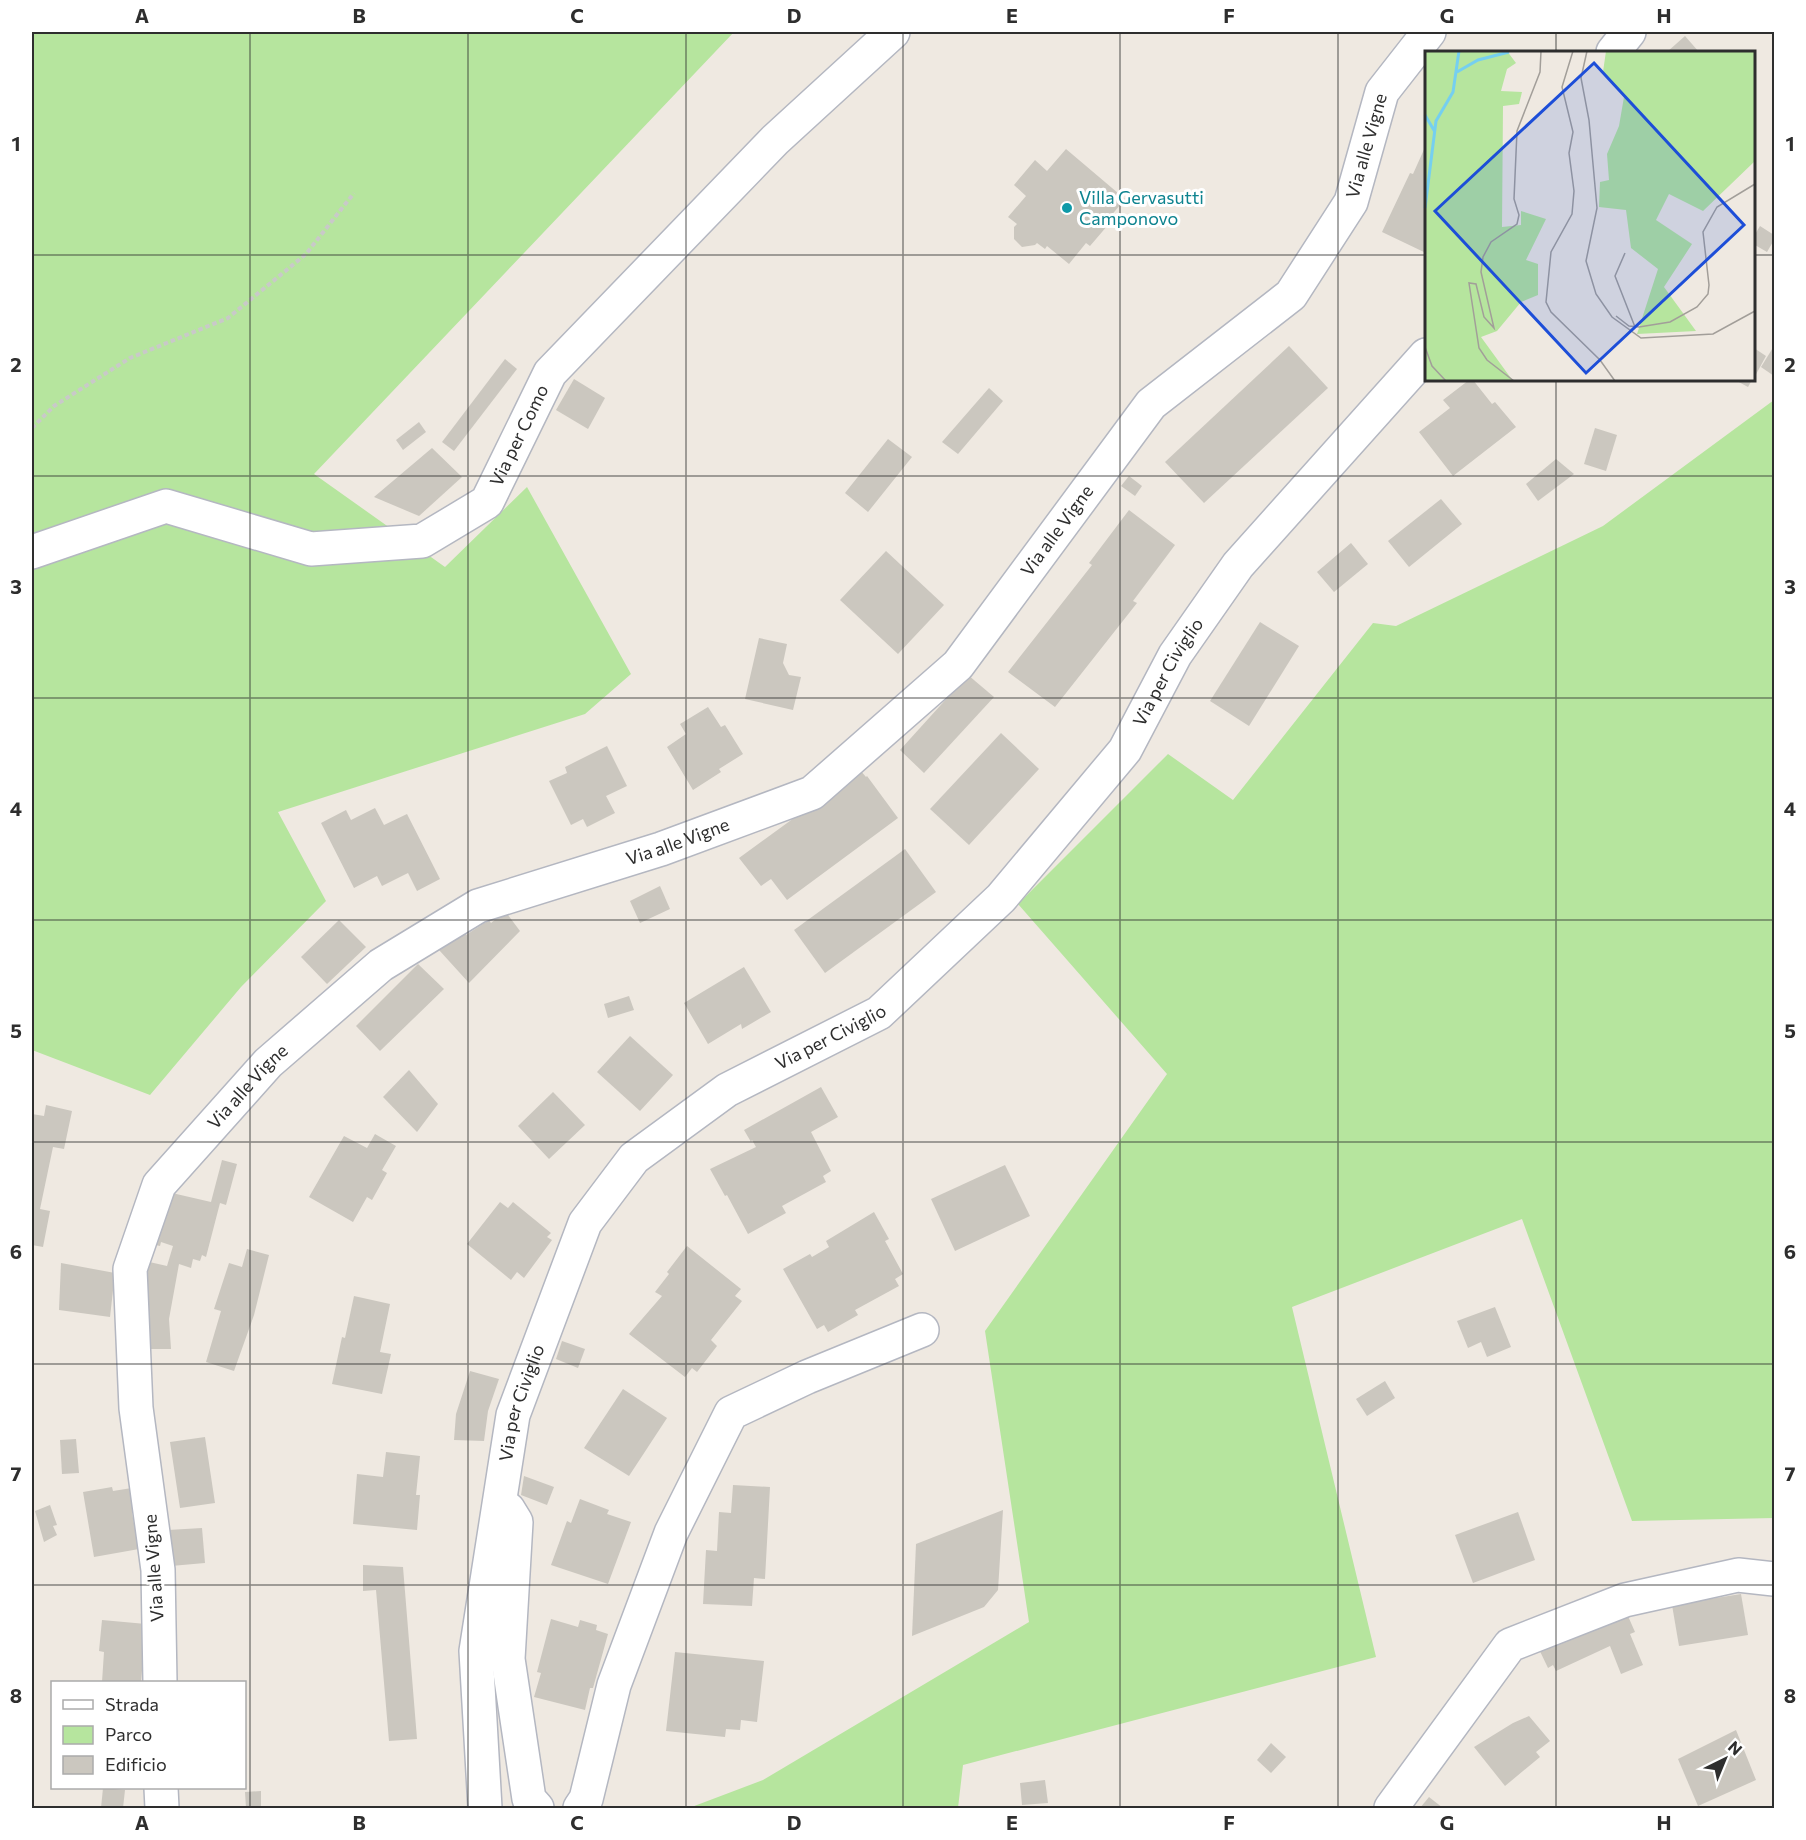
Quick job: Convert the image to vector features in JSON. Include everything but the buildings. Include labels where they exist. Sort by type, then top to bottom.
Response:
[{"type":"street","name":"Via per Como","points":[[32,552],[166,506],[311,549],[422,541],[487,502],[550,373],[775,140],[893,32]]},
{"type":"street","name":"Via alle Vigne","points":[[160,1681],[158,1570],[136,1408],[130,1269],[159,1185],[268,1063],[381,965],[478,906],[661,849],[812,793],[958,665],[1151,404],[1291,295],[1351,202],[1382,92],[1429,32]]},
{"type":"street","points":[[1614,51],[1629,32]]},
{"type":"street","name":"Via per Civiglio","points":[[484,1809],[476,1651],[513,1414],[585,1223],[634,1158],[727,1090],[879,1014],[1000,898],[1125,750],[1175,655],[1238,565],[1425,356]]},
{"type":"street","points":[[580,1809],[586,1799],[614,1685],[671,1533],[731,1413],[807,1377],[922,1330]]},
{"type":"street","points":[[500,1498],[516,1522],[508,1659],[529,1799],[537,1809]]},
{"type":"street","points":[[1391,1809],[1510,1645],[1625,1600],[1738,1575],[1774,1579]]},
{"type":"street","points":[[161,1789],[162,1809]]},
{"type":"path","points":[[32,428],[54,406],[129,358],[228,318],[306,254],[354,193]]},
{"type":"green space","points":[[32,32],[734,32],[314,474],[445,567],[527,487],[631,674],[585,714],[278,812],[326,901],[241,987],[150,1095],[32,1050]]},
{"type":"green space","points":[[1774,400],[1774,1518],[1632,1521],[1522,1219],[1292,1307],[1376,1657],[963,1765],[958,1808],[689,1808],[763,1780],[1029,1622],[985,1331],[1167,1074],[1018,904],[1168,754],[1233,800],[1373,623],[1396,626],[1603,526]]},
{"type":"place","name":"Villa Gervasutti Camponovo","points":[[1067,208]]}]
